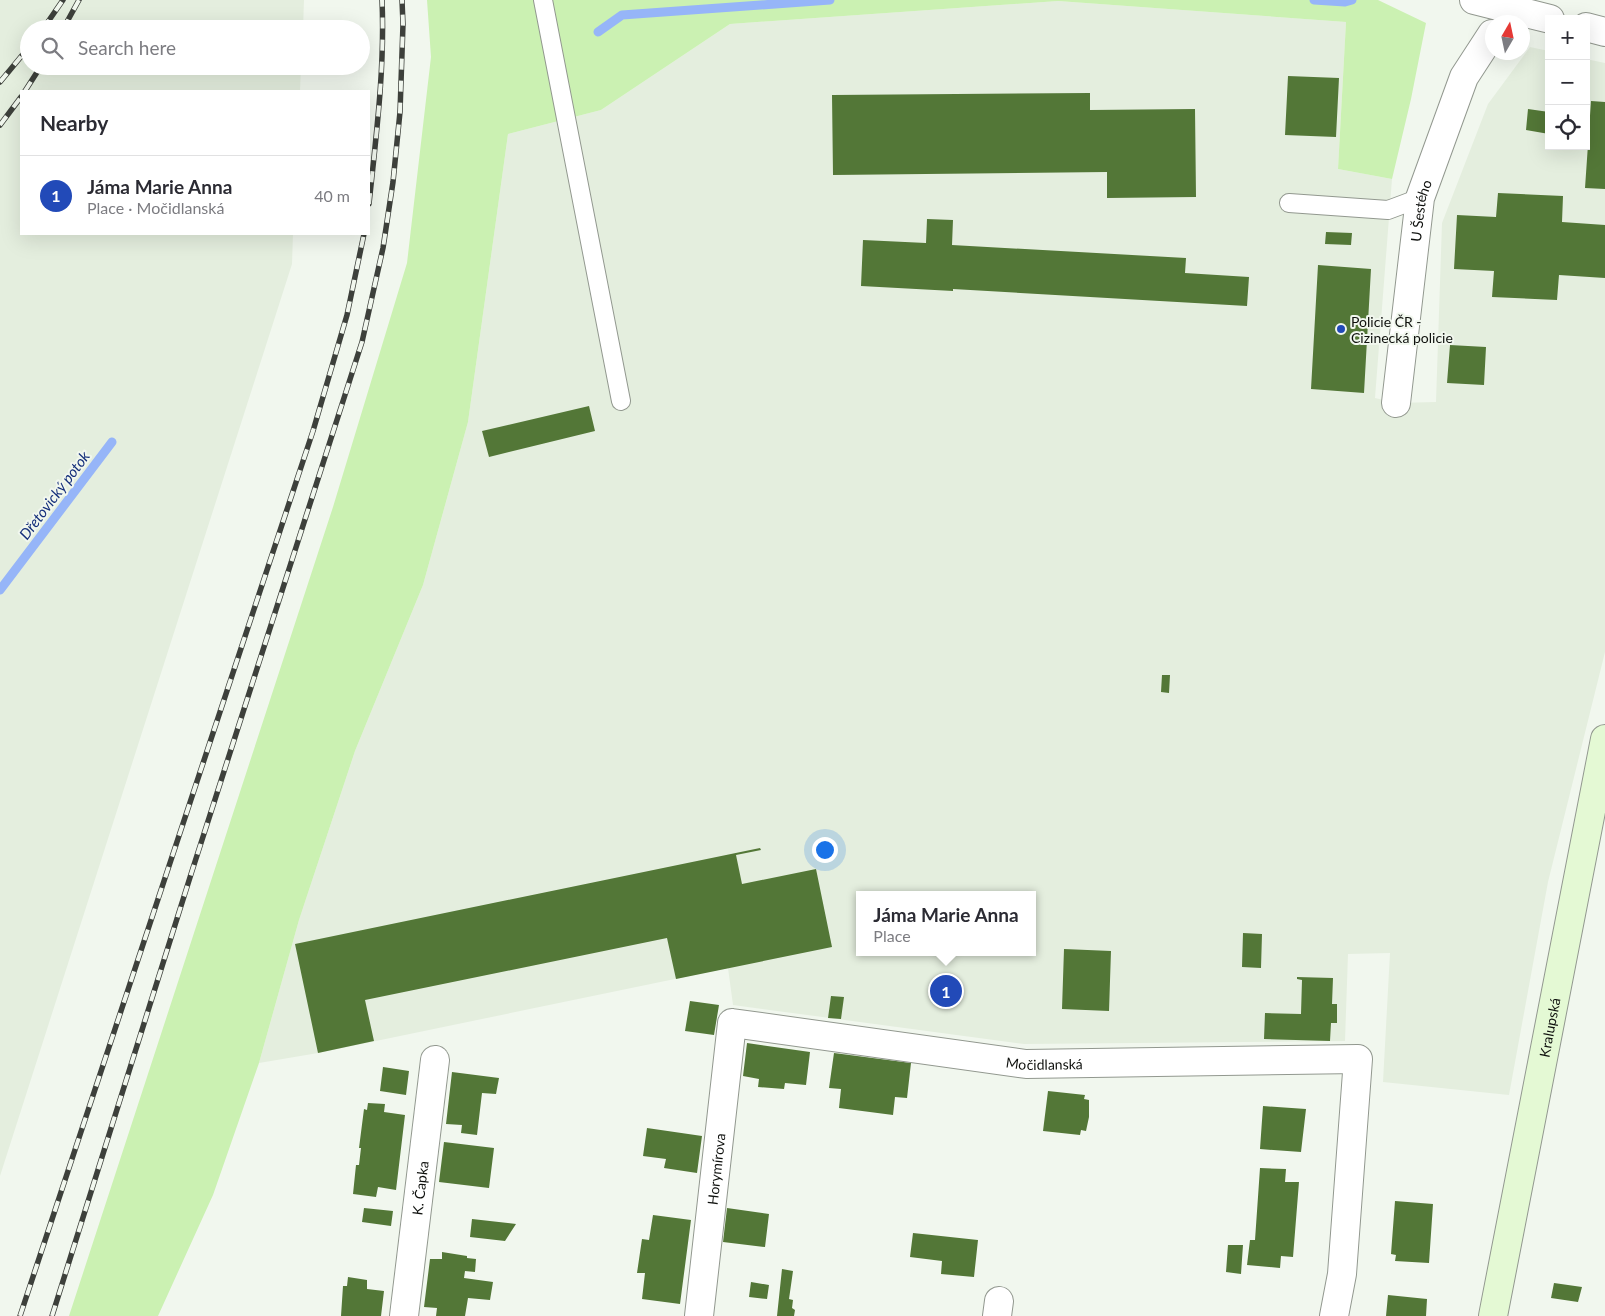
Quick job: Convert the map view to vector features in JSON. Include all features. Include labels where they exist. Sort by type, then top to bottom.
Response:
[{"type":"main road","name":"Kralupská","points":[[1493,1316],[1605,739]]},
{"type":"street","points":[[1474,0],[1502,15]]},
{"type":"street","points":[[1530,18],[1545,19]]},
{"type":"street","points":[[1590,29],[1605,32]]},
{"type":"street","name":"U Šestého","points":[[1396,403],[1420,198],[1464,77],[1485,45]]},
{"type":"street","name":"Močidlanská","points":[[732,1023],[1026,1064],[1358,1059],[1342,1274],[1334,1316]]},
{"type":"street","name":"Horymírova","points":[[699,1316],[732,1023]]},
{"type":"street","name":"K. Čapka","points":[[404,1316],[435,1060]]},
{"type":"lane","points":[[543,0],[621,401]]},
{"type":"lane","points":[[1289,202],[1388,210],[1420,198]]},
{"type":"shaded area","points":[[0,0],[304,0],[303,20],[20,20],[20,75],[301,75],[300,90],[20,90],[20,235],[293,235],[292,264],[0,1176]]},
{"type":"shaded area","points":[[1058,1],[1346,22],[1338,169],[1392,179],[1375,398],[1396,403],[1436,402],[1442,223],[1488,104],[1520,60],[1530,60],[1530,47],[1545,50],[1545,150],[1590,150],[1590,60],[1605,63],[1605,652],[1548,882],[1509,1095],[1383,1082],[1390,953],[1348,954],[1345,1041],[1024,1044],[733,1005],[728,968],[318,1053],[259,1063],[299,920],[355,751],[423,585],[468,422],[508,134],[601,110],[730,24]]},
{"type":"green space","points":[[427,0],[1378,0],[1426,23],[1411,99],[1392,179],[1338,169],[1346,22],[1058,1],[730,24],[601,110],[508,134],[468,422],[423,585],[355,751],[299,920],[259,1063],[213,1195],[158,1316],[69,1316],[333,507],[407,263],[431,57]]},
{"type":"building","points":[[1288,76],[1339,78],[1336,137],[1285,135]]},
{"type":"building","points":[[1090,93],[1090,110],[1195,109],[1196,197],[1107,198],[1107,172],[833,175],[832,95]]},
{"type":"building","points":[[1591,101],[1605,102],[1605,189],[1585,188],[1588,150],[1590,150]]},
{"type":"building","points":[[1528,109],[1545,111],[1545,133],[1526,130]]},
{"type":"building","points":[[1498,193],[1563,196],[1562,222],[1605,225],[1605,278],[1559,275],[1557,300],[1492,297],[1494,271],[1454,269],[1457,215],[1496,217]]},
{"type":"building","points":[[927,219],[953,220],[952,245],[1186,258],[1185,273],[1249,277],[1247,306],[953,289],[953,291],[861,286],[863,240],[926,243]]},
{"type":"building","points":[[1326,232],[1352,233],[1351,245],[1325,244]]},
{"type":"building","name":"Policie ČR - Cizinecká policie","points":[[1318,265],[1371,269],[1364,393],[1311,389]]},
{"type":"building","points":[[1450,345],[1486,347],[1484,385],[1447,383]]},
{"type":"building","points":[[589,406],[595,431],[489,457],[482,431]]},
{"type":"building","points":[[1162,675],[1170,675],[1169,693],[1161,692]]},
{"type":"building","points":[[760,848],[761,850],[736,855],[742,884],[816,869],[832,947],[676,979],[667,938],[365,1000],[374,1041],[318,1053],[295,944]]},
{"type":"building","points":[[1243,933],[1262,934],[1261,968],[1242,967]]},
{"type":"building","points":[[1064,949],[1111,951],[1109,1011],[1062,1009]]},
{"type":"building","points":[[1297,977],[1333,978],[1332,1004],[1337,1004],[1337,1023],[1331,1023],[1330,1041],[1264,1039],[1265,1013],[1301,1014],[1302,980],[1297,979]]},
{"type":"building","points":[[831,996],[844,997],[841,1019],[828,1018]]},
{"type":"building","points":[[690,1001],[719,1005],[714,1035],[685,1031]]},
{"type":"building","points":[[747,1043],[810,1052],[806,1085],[785,1083],[784,1089],[758,1087],[759,1079],[743,1076]]},
{"type":"building","points":[[834,1053],[911,1063],[907,1098],[895,1097],[893,1115],[839,1108],[841,1089],[829,1088]]},
{"type":"building","points":[[383,1067],[409,1071],[406,1095],[380,1091]]},
{"type":"building","points":[[452,1072],[499,1078],[496,1094],[482,1093],[477,1135],[461,1133],[462,1125],[446,1124]]},
{"type":"building","points":[[1048,1091],[1085,1095],[1084,1099],[1089,1100],[1089,1117],[1086,1131],[1081,1130],[1080,1135],[1043,1131]]},
{"type":"building","points":[[368,1103],[385,1104],[384,1112],[405,1115],[396,1190],[378,1187],[376,1197],[353,1194],[356,1165],[359,1165],[361,1148],[359,1148],[364,1109],[367,1110]]},
{"type":"building","points":[[1263,1106],[1306,1109],[1301,1152],[1260,1149]]},
{"type":"building","points":[[647,1128],[702,1136],[697,1173],[664,1168],[666,1159],[643,1156]]},
{"type":"building","points":[[444,1142],[494,1148],[489,1188],[439,1182]]},
{"type":"building","points":[[1260,1168],[1286,1169],[1285,1182],[1299,1182],[1293,1257],[1281,1256],[1280,1268],[1247,1265],[1250,1240],[1255,1240]]},
{"type":"building","points":[[1395,1201],[1433,1204],[1429,1263],[1395,1261],[1396,1255],[1391,1254]]},
{"type":"building","points":[[364,1208],[393,1211],[391,1226],[362,1222]]},
{"type":"building","points":[[727,1208],[769,1214],[765,1247],[723,1242]]},
{"type":"building","points":[[653,1215],[691,1220],[680,1304],[642,1299],[645,1273],[637,1273],[642,1239],[649,1240]]},
{"type":"building","points":[[472,1219],[516,1224],[505,1241],[470,1237]]},
{"type":"building","points":[[913,1233],[978,1240],[974,1277],[941,1274],[942,1261],[910,1257]]},
{"type":"building","points":[[1228,1245],[1243,1245],[1241,1274],[1226,1272]]},
{"type":"building","points":[[442,1252],[476,1259],[475,1272],[465,1271],[464,1278],[493,1282],[490,1300],[468,1298],[465,1316],[436,1316],[437,1308],[424,1307],[430,1259],[442,1259]]},
{"type":"building","points":[[782,1269],[793,1271],[789,1299],[793,1300],[794,1316],[777,1316]]},
{"type":"building","points":[[348,1277],[367,1280],[367,1289],[384,1291],[381,1316],[341,1316],[343,1286],[347,1286]]},
{"type":"building","points":[[751,1282],[769,1285],[767,1299],[749,1297]]},
{"type":"building","points":[[1554,1283],[1582,1287],[1578,1302],[1551,1298]]},
{"type":"building","points":[[1388,1295],[1427,1299],[1426,1316],[1386,1316]]},
{"type":"waterway","name":"Dřetovický potok","points":[[598,32],[622,15],[830,0]]},
{"type":"waterway","name":"Dřetovický potok","points":[[1314,0],[1345,2],[1352,0]]},
{"type":"waterway","name":"Dřetovický potok","points":[[0,590],[112,442]]},
{"type":"railway","points":[[49,20],[63,0]]},
{"type":"railway","points":[[68,20],[79,0]]},
{"type":"railway","points":[[370,194],[381,77],[382,0]]},
{"type":"railway","points":[[52,1316],[192,871],[362,342],[383,248],[393,182],[400,112],[402,0]]},
{"type":"railway","points":[[0,82],[20,58]]},
{"type":"railway","points":[[26,90],[35,75]]},
{"type":"railway","points":[[0,125],[20,98]]},
{"type":"railway","points":[[20,1316],[313,431],[347,315],[364,235]]},
{"type":"place","name":"Policie ČR - Cizinecká policie","points":[[1341,329]]},
{"type":"place","name":"Jáma Marie Anna","points":[[946,991]]}]
